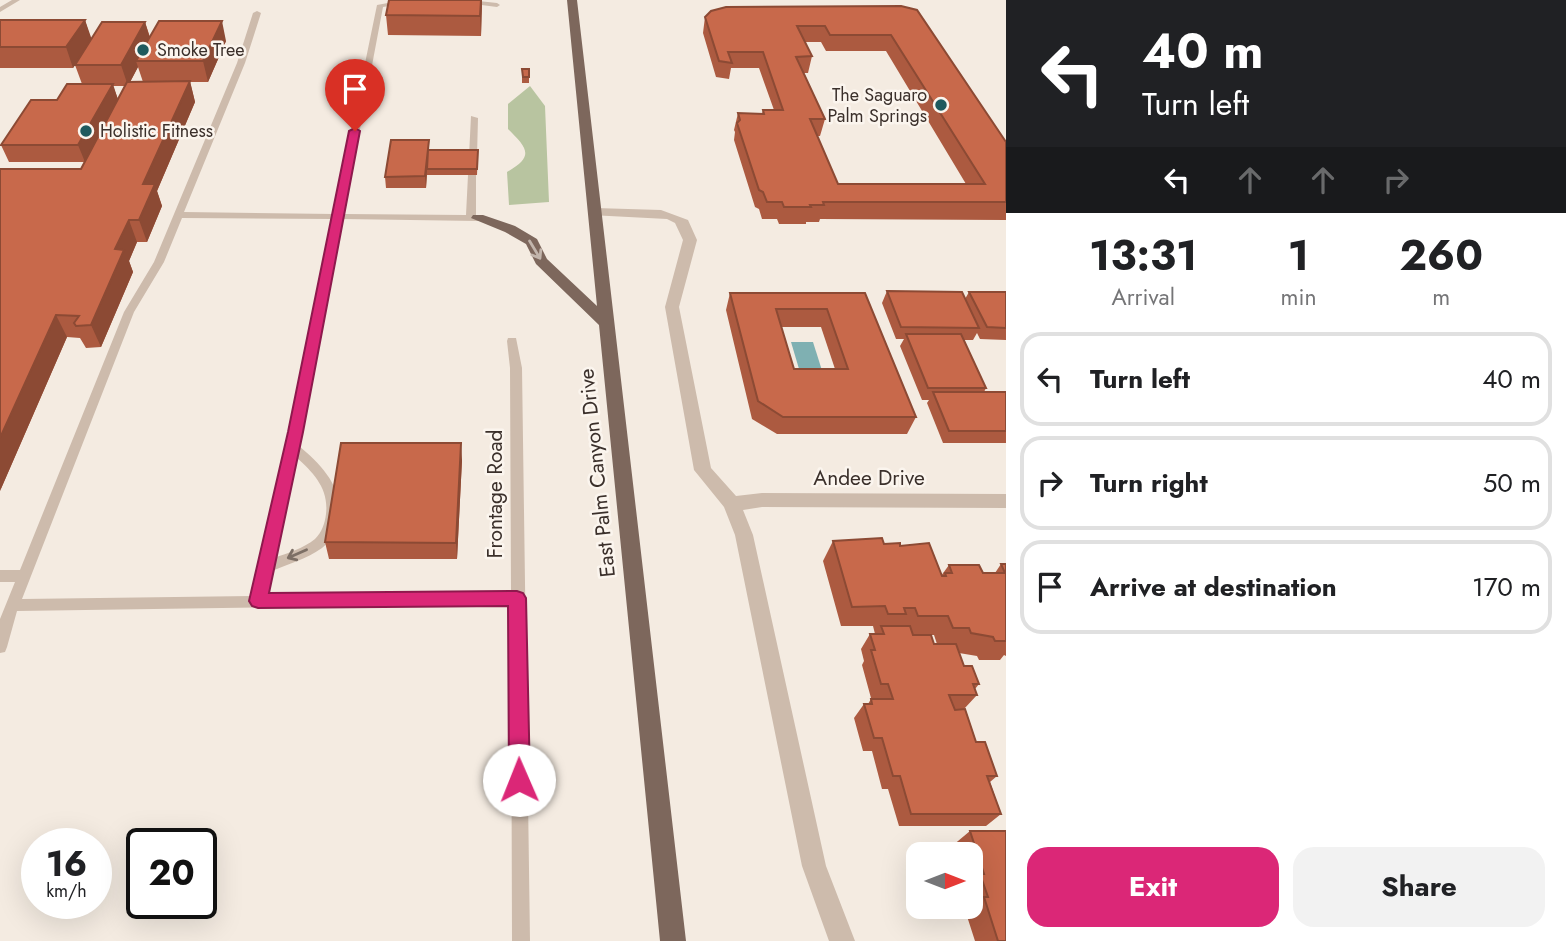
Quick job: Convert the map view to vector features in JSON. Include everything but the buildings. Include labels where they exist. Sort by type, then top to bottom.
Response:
[{"type":"main road","name":"East Palm Canyon Drive","points":[[572,0],[673,941]]},
{"type":"main road","points":[[474,218],[510,229],[532,242],[541,261],[607,324]]},
{"type":"street","points":[[595,212],[655,213],[681,220],[690,240],[672,307],[703,470],[732,504],[744,535],[814,866],[842,941]]},
{"type":"street","name":"Andee Drive","points":[[732,504],[762,500],[1006,501]]},
{"type":"lane","points":[[0,9],[17,0]]},
{"type":"lane","points":[[258,601],[292,447],[380,5],[389,2],[417,2]]},
{"type":"lane","points":[[458,2],[497,5]]},
{"type":"lane","points":[[0,647],[24,576],[128,312],[159,262],[241,63],[257,13]]},
{"type":"lane","points":[[473,156],[474,118]]},
{"type":"lane","points":[[178,215],[474,218],[472,175]]},
{"type":"lane","name":"Frontage Road","points":[[512,341],[516,368],[521,941]]},
{"type":"lane","points":[[266,567],[316,545],[329,533],[334,507],[331,489],[319,469],[292,447]]},
{"type":"lane","points":[[0,576],[24,576]]},
{"type":"lane","points":[[13,605],[517,598]]},
{"type":"green space","points":[[530,86],[545,106],[549,202],[509,205],[507,172],[522,161],[525,151],[520,141],[508,129],[508,104]]},
{"type":"water","points":[[791,342],[813,342],[825,380],[802,379]]},
{"type":"place","name":"Smoke Tree","points":[[143,50]]},
{"type":"place","name":"The Saguaro Palm Springs","points":[[941,105]]},
{"type":"place","name":"Holistic Fitness","points":[[86,131]]},
{"type":"route","points":[[355,131],[296,432],[258,601],[517,598],[519,780]]}]
